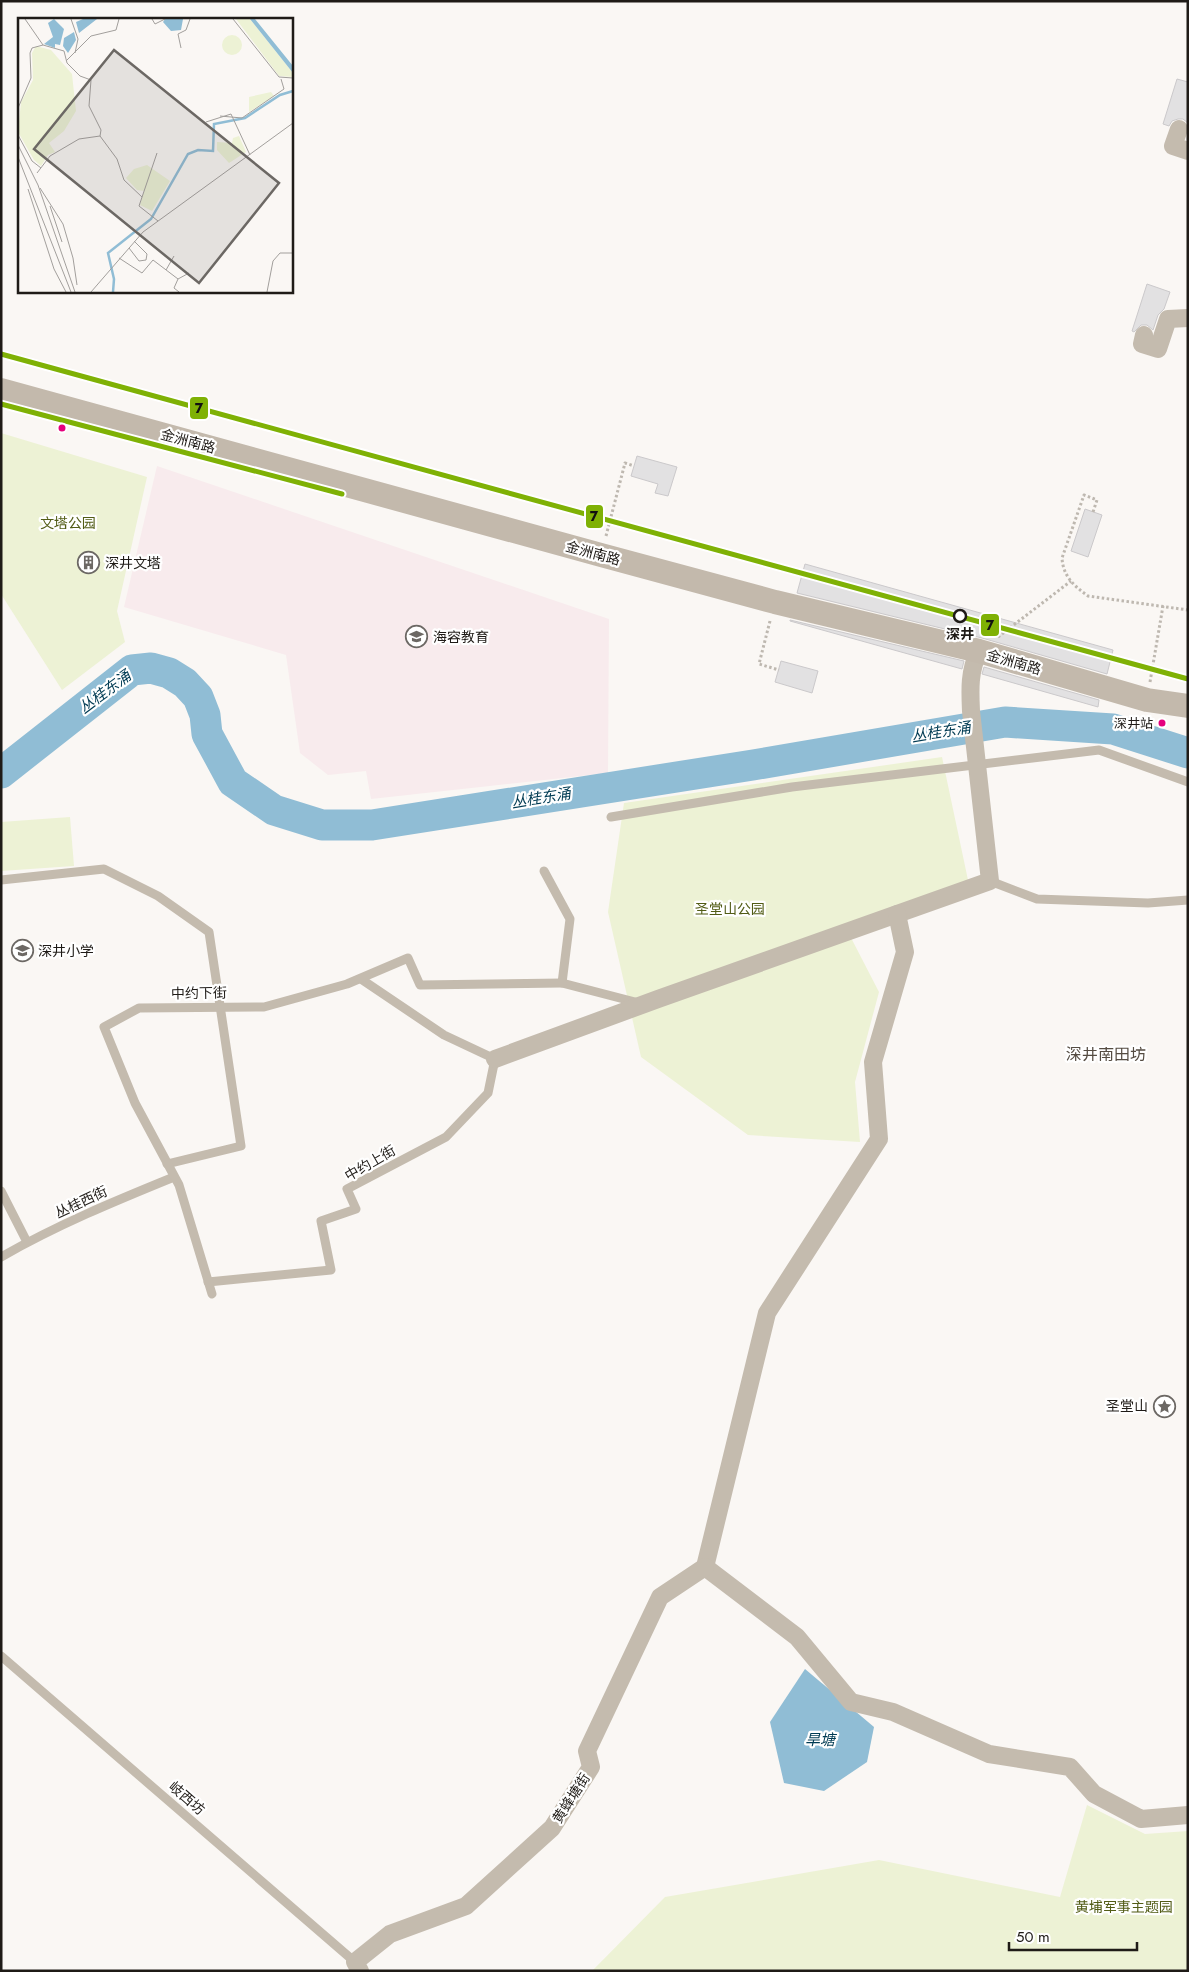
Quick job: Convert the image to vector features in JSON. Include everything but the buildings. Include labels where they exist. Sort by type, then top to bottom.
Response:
[{"type":"main road","name":"金洲南路","points":[[1,390],[775,602],[979,651],[1147,700],[1188,706]]},
{"type":"street","points":[[1180,129],[1174,146],[1188,150]]},
{"type":"street","points":[[1144,335],[1142,344],[1158,349],[1168,319],[1188,318]]},
{"type":"street","points":[[495,1059],[990,881],[971,711],[970,683],[974,661],[979,651]]},
{"type":"street","points":[[897,914],[905,952],[873,1062],[879,1139],[767,1313],[705,1567],[797,1637],[851,1702],[893,1712],[989,1754],[1070,1767],[1094,1794],[1141,1819],[1188,1816]]},
{"type":"street","name":"黄蜂塘街","points":[[357,1967],[390,1934],[466,1906],[552,1828],[591,1767],[587,1751],[660,1597],[705,1567]]},
{"type":"lane","points":[[611,817],[792,787],[976,763],[1099,750],[1188,782]]},
{"type":"lane","points":[[1,880],[104,869],[158,896],[208,932],[221,1006],[241,1146],[167,1164]]},
{"type":"lane","points":[[544,871],[570,919],[562,983],[644,1004]]},
{"type":"lane","points":[[990,881],[1036,899],[1148,903],[1188,900]]},
{"type":"lane","name":"中约下街","points":[[212,1294],[178,1185],[135,1103],[104,1027],[139,1008],[264,1007],[361,979],[408,958],[420,985],[562,983]]},
{"type":"lane","points":[[361,979],[444,1035],[495,1059]]},
{"type":"lane","name":"中约上街","points":[[208,1282],[331,1270],[321,1220],[356,1209],[347,1189],[446,1137],[488,1093],[495,1059]]},
{"type":"lane","name":"丛桂西街","points":[[1,1257],[27,1242],[106,1204],[174,1176]]},
{"type":"lane","points":[[1,1191],[27,1242]]},
{"type":"lane","name":"岐西坊","points":[[1,1656],[357,1967]]},
{"type":"path","points":[[601,555],[625,463],[634,466]]},
{"type":"path","points":[[1093,512],[1097,500],[1084,495],[1062,558],[1063,568],[1071,581],[1088,596],[1188,610]]},
{"type":"path","points":[[979,651],[1071,581]]},
{"type":"path","points":[[775,602],[759,664],[778,670]]},
{"type":"path","points":[[1147,700],[1163,606]]},
{"type":"shaded area","name":"海容教育","points":[[157,466],[609,619],[608,773],[371,799],[366,771],[328,775],[300,753],[286,655],[124,607]]},
{"type":"green space","name":"文塔公园","points":[[1,433],[147,477],[117,611],[125,642],[62,690],[1,594]]},
{"type":"green space","name":"圣堂山公园","points":[[942,757],[968,880],[847,930],[879,992],[855,1082],[860,1142],[748,1135],[641,1057],[608,912],[624,803]]},
{"type":"green space","points":[[70,817],[74,866],[1,871],[1,822]]},
{"type":"green space","name":"黄埔军事主题园","points":[[1087,1805],[1145,1834],[1188,1831],[1188,1971],[592,1971],[665,1897],[879,1860],[1060,1897]]},
{"type":"water","name":"旱塘","points":[[805,1669],[874,1727],[867,1762],[824,1791],[784,1783],[770,1722]]},
{"type":"waterway","name":"丛桂东涌","points":[[1,773],[132,670],[151,668],[169,673],[185,683],[198,697],[205,715],[207,734],[233,782],[274,810],[322,825],[372,825],[753,765],[1005,722],[1113,729],[1188,753]]},
{"type":"transit line","name":"7","points":[[1,354],[1188,679]]},
{"type":"transit line","name":"7","points":[[1,404],[342,494]]},
{"type":"place","name":"深井文塔","points":[[89,563]]},
{"type":"place","name":"深井","points":[[960,616]]},
{"type":"place","name":"海容教育","points":[[417,637]]},
{"type":"place","name":"深井站","points":[[1162,723]]},
{"type":"place","name":"深井小学","points":[[22,951]]},
{"type":"place","name":"圣堂山","points":[[1164,1406]]},
{"type":"district","name":"深井南田坊","points":[[1106,1054]]}]
